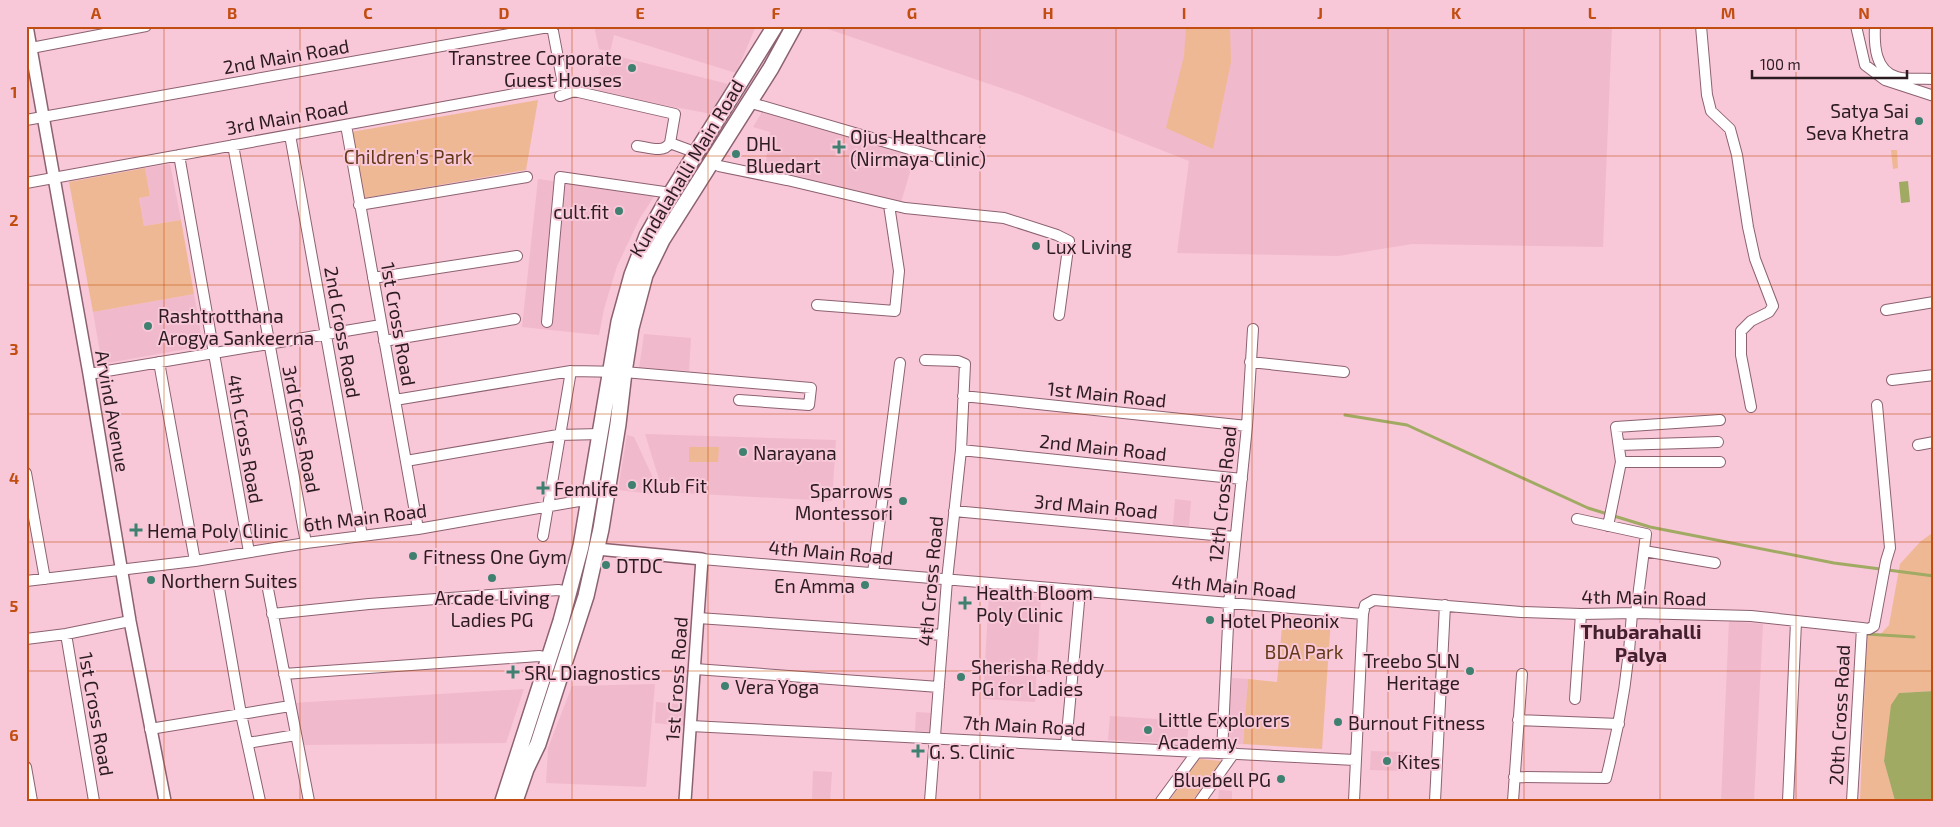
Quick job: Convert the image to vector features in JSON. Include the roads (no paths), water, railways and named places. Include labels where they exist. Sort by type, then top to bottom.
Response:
[{"type":"main road","name":"Kundalahalli Main Road","points":[[516,801],[526,769],[538,744],[586,596],[618,424],[617,372],[619,322],[632,276],[647,236],[670,195],[775,26]]},
{"type":"main road","name":"Kundalahalli Main Road","points":[[504,801],[569,592],[581,546],[600,434],[645,275],[662,240],[794,26]]},
{"type":"street","name":"Arvind Avenue","points":[[27,26],[28,48],[44,117],[130,621],[165,801]]},
{"type":"street","points":[[28,48],[146,26]]},
{"type":"street","name":"3rd Main Road","points":[[26,183],[553,88],[561,84],[562,79],[553,26]]},
{"type":"street","name":"2nd Main Road","points":[[26,120],[553,26]]},
{"type":"street","points":[[1701,26],[1707,95],[1711,111],[1730,129],[1737,155],[1748,228],[1755,259],[1773,306],[1769,312],[1751,321],[1741,331],[1741,355],[1751,408]]},
{"type":"street","points":[[1856,26],[1865,65],[1885,80],[1934,96]]},
{"type":"street","points":[[1875,26],[1874,43],[1878,59],[1886,71],[1897,77],[1934,79]]},
{"type":"street","points":[[560,96],[574,91],[675,114],[668,147],[662,150],[637,146]]},
{"type":"street","points":[[748,102],[954,162]]},
{"type":"street","name":"1st Cross Road","points":[[346,125],[418,529]]},
{"type":"street","name":"2nd Cross Road","points":[[290,135],[362,536]]},
{"type":"street","points":[[670,143],[697,153]]},
{"type":"street","name":"3rd Cross Road","points":[[233,145],[306,543]]},
{"type":"street","name":"4th Cross Road","points":[[179,155],[249,552]]},
{"type":"street","points":[[711,162],[734,170],[787,180],[889,205],[1004,218],[1057,235],[1069,242],[1059,315]]},
{"type":"street","points":[[547,322],[560,176],[664,192],[670,195]]},
{"type":"street","points":[[360,204],[527,177]]},
{"type":"street","points":[[817,305],[895,311],[899,271],[889,205]]},
{"type":"street","points":[[373,278],[517,256]]},
{"type":"street","points":[[1886,310],[1934,302]]},
{"type":"street","points":[[384,341],[515,319]]},
{"type":"street","points":[[89,374],[381,325]]},
{"type":"street","name":"12th Cross Road","points":[[1222,753],[1229,604],[1254,363],[1253,329]]},
{"type":"street","name":"4th Cross Road","points":[[925,360],[965,364],[961,450],[947,580],[930,801]]},
{"type":"street","points":[[159,362],[196,561]]},
{"type":"street","points":[[873,573],[900,363]]},
{"type":"street","points":[[1254,363],[1344,372]]},
{"type":"street","points":[[543,536],[558,435],[571,371]]},
{"type":"street","points":[[395,400],[571,371],[617,372],[811,388],[809,404],[739,400]]},
{"type":"street","points":[[1892,380],[1934,374]]},
{"type":"street","name":"1st Main Road","points":[[963,396],[1247,426]]},
{"type":"street","name":"20th Cross Road","points":[[1852,801],[1862,628],[1869,629],[1874,626],[1890,548],[1877,405]]},
{"type":"street","points":[[1610,518],[1621,462],[1616,427],[1720,420]]},
{"type":"street","points":[[406,461],[558,435],[600,434]]},
{"type":"street","points":[[1619,445],[1718,442]]},
{"type":"street","points":[[1918,445],[1934,442]]},
{"type":"street","name":"2nd Main Road","points":[[961,450],[1242,479]]},
{"type":"street","points":[[1621,462],[1720,462]]},
{"type":"street","points":[[26,473],[45,579]]},
{"type":"street","name":"6th Main Road","points":[[26,581],[196,561],[306,543],[418,529],[579,501],[589,502]]},
{"type":"street","name":"3rd Main Road","points":[[954,510],[1236,537]]},
{"type":"street","points":[[1514,777],[1606,778],[1619,724],[1646,534],[1610,518],[1578,519]]},
{"type":"street","name":"4th Main Road","points":[[596,549],[1363,614],[1365,605],[1374,600],[1521,612],[1751,616],[1862,628]]},
{"type":"street","points":[[1644,551],[1715,563]]},
{"type":"street","name":"1st Cross Road","points":[[685,801],[702,559]]},
{"type":"street","points":[[219,588],[241,714],[260,801]]},
{"type":"street","points":[[268,589],[309,801]]},
{"type":"street","points":[[272,614],[448,598],[558,590],[569,592]]},
{"type":"street","points":[[1066,745],[1080,591]]},
{"type":"street","points":[[1435,801],[1445,605]]},
{"type":"street","points":[[1354,801],[1363,614]]},
{"type":"street","points":[[1575,699],[1581,614]]},
{"type":"street","points":[[698,618],[943,635]]},
{"type":"street","points":[[26,639],[66,634],[130,621]]},
{"type":"street","points":[[1788,801],[1796,622]]},
{"type":"street","name":"1st Cross Road","points":[[66,634],[94,801]]},
{"type":"street","points":[[284,674],[539,656],[549,658]]},
{"type":"street","points":[[695,669],[939,687]]},
{"type":"street","points":[[1513,801],[1522,674]]},
{"type":"street","points":[[150,729],[290,706]]},
{"type":"street","points":[[1518,720],[1619,724]]},
{"type":"street","name":"7th Main Road","points":[[690,726],[1355,760]]},
{"type":"street","points":[[248,743],[296,735]]},
{"type":"street","points":[[1161,801],[1197,752]]},
{"type":"street","points":[[1200,801],[1234,754]]},
{"type":"street","points":[[26,766],[32,801]]},
{"type":"waterway","points":[[1345,415],[1407,425],[1588,508],[1650,527],[1834,563],[1934,576]]},
{"type":"waterway","points":[[1866,634],[1914,637]]},
{"type":"place","name":"Transtree Corporate Guest Houses","points":[[632,68]]},
{"type":"place","name":"Satya Sai Seva Khetra","points":[[1919,121]]},
{"type":"place","name":"Ojus Healthcare (Nirmaya Clinic)","points":[[839,147]]},
{"type":"place","name":"DHL Bluedart","points":[[736,154]]},
{"type":"place","name":"cult.fit","points":[[619,211]]},
{"type":"place","name":"Lux Living","points":[[1036,246]]},
{"type":"place","name":"Rashtrotthana Arogya Sankeerna","points":[[148,326]]},
{"type":"place","name":"Narayana","points":[[743,452]]},
{"type":"place","name":"Klub Fit","points":[[632,485]]},
{"type":"place","name":"Femlife","points":[[543,488]]},
{"type":"place","name":"Sparrows Montessori","points":[[903,501]]},
{"type":"place","name":"Hema Poly Clinic","points":[[136,530]]},
{"type":"place","name":"Fitness One Gym","points":[[413,556]]},
{"type":"place","name":"DTDC","points":[[606,565]]},
{"type":"place","name":"Arcade Living Ladies PG","points":[[492,578]]},
{"type":"place","name":"Northern Suites","points":[[151,580]]},
{"type":"place","name":"En Amma","points":[[865,585]]},
{"type":"place","name":"Health Bloom Poly Clinic","points":[[965,603]]},
{"type":"place","name":"Hotel Pheonix","points":[[1210,620]]},
{"type":"place","name":"Treebo SLN Heritage","points":[[1470,671]]},
{"type":"place","name":"SRL Diagnostics","points":[[513,672]]},
{"type":"place","name":"Sherisha Reddy PG for Ladies","points":[[961,677]]},
{"type":"place","name":"Vera Yoga","points":[[725,686]]},
{"type":"place","name":"Burnout Fitness","points":[[1338,722]]},
{"type":"place","name":"Little Explorers Academy","points":[[1148,730]]},
{"type":"place","name":"G. S. Clinic","points":[[918,751]]},
{"type":"place","name":"Kites","points":[[1387,761]]},
{"type":"place","name":"Bluebell PG","points":[[1281,779]]},
{"type":"district","name":"Thubarahalli Palya","points":[[1641,642]]},
{"type":"park label","name":"Children's Park","points":[[408,156]]},
{"type":"park label","name":"BDA Park","points":[[1304,651]]}]
